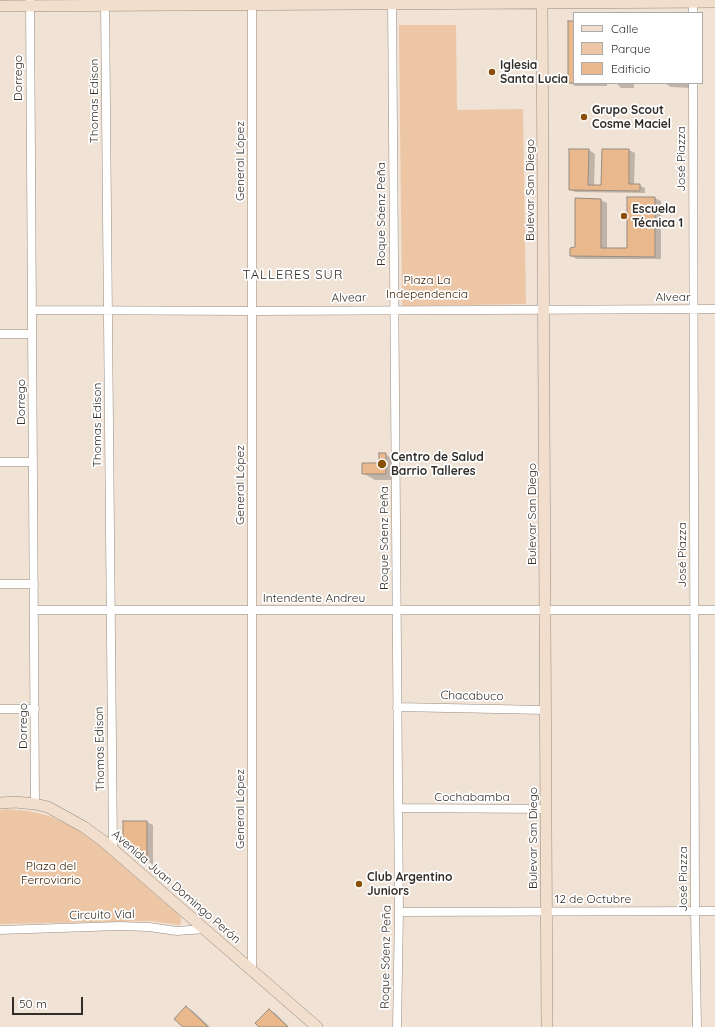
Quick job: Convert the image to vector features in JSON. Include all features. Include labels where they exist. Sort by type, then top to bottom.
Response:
[{"type":"street","points":[[0,6],[30,3],[252,2],[542,2],[693,5],[715,2]]},
{"type":"street","name":"General López","points":[[252,2],[252,970]]},
{"type":"street","name":"Roque Sáenz Peña","points":[[392,2],[399,912],[397,1027]]},
{"type":"street","name":"Bulevar San Diego","points":[[542,2],[547,1027]]},
{"type":"street","name":"Dorrego","points":[[30,3],[35,804]]},
{"type":"street","name":"Thomas Edison","points":[[105,3],[113,850]]},
{"type":"street","name":"José Piazza","points":[[693,84],[695,911],[697,1027]]},
{"type":"street","name":"Alvear","points":[[32,310],[252,311],[394,309],[715,309]]},
{"type":"street","points":[[0,334],[32,334]]},
{"type":"street","points":[[0,462],[33,462]]},
{"type":"street","points":[[0,584],[34,584]]},
{"type":"street","name":"Intendente Andreu","points":[[34,610],[715,610]]},
{"type":"street","name":"Chacabuco","points":[[397,707],[545,710]]},
{"type":"street","points":[[0,709],[35,709]]},
{"type":"street","name":"Avenida Juan Domingo Perón","points":[[0,803],[15,802],[48,807],[84,827],[113,850],[317,1027]]},
{"type":"street","name":"Cochabamba","points":[[398,808],[546,809]]},
{"type":"street","name":"12 de Octubre","points":[[399,912],[715,911]]},
{"type":"street","name":"Circuito Vial","points":[[0,930],[120,926],[149,927],[177,931],[205,929]]},
{"type":"green space","name":"Plaza La Independencia","points":[[399,25],[456,25],[457,110],[523,109],[526,304],[402,306]]},
{"type":"green space","name":"Plaza del Ferroviario","points":[[6,809],[29,811],[49,816],[74,827],[100,846],[181,917],[180,925],[150,921],[0,924],[0,810]]},
{"type":"building","points":[[568,21],[573,21],[573,83],[568,83]]},
{"type":"building","points":[[569,149],[589,149],[588,185],[601,185],[602,149],[629,149],[629,184],[640,184],[640,191],[569,190]]},
{"type":"building","points":[[627,197],[655,197],[655,257],[570,256],[570,248],[575,247],[575,198],[601,199],[601,248],[627,248]]},
{"type":"building","points":[[379,453],[386,453],[386,474],[362,474],[362,463],[379,463]]},
{"type":"building","points":[[123,821],[147,821],[147,863],[123,842]]},
{"type":"building","points":[[186,1006],[208,1027],[183,1027],[174,1019]]},
{"type":"building","points":[[269,1009],[288,1027],[259,1027],[255,1023]]},
{"type":"place","name":"Iglesia Santa Lucia","points":[[492,72]]},
{"type":"place","name":"Grupo Scout Cosme Maciel","points":[[584,117]]},
{"type":"place","name":"Escuela Técnica 1","points":[[624,216]]},
{"type":"place","name":"Centro de Salud Barrio Talleres","points":[[382,464]]},
{"type":"place","name":"Club Argentino Juniors","points":[[359,884]]},
{"type":"district","name":"TALLERES SUR","points":[[293,275]]}]
